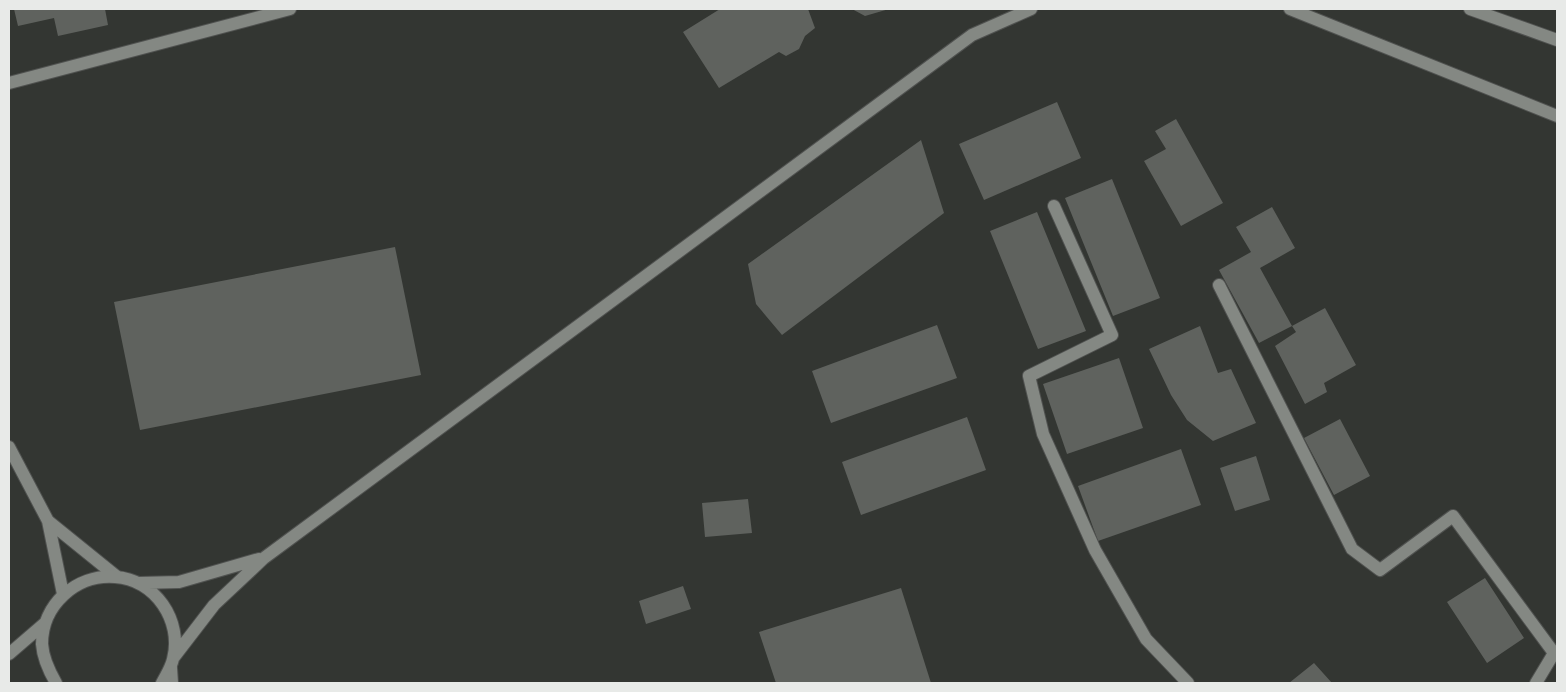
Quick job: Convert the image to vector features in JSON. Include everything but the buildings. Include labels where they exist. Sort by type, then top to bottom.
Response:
[{"type":"street","points":[[9,83],[290,9]]},
{"type":"street","points":[[162,683],[172,662],[214,605],[264,558],[972,35],[1031,9]]},
{"type":"street","points":[[1290,9],[1557,116]]},
{"type":"street","points":[[1470,9],[1557,40]]},
{"type":"street","points":[[1054,206],[1112,336],[1029,376],[1043,434],[1095,550],[1146,639],[1188,683]]},
{"type":"street","points":[[1219,285],[1352,549],[1380,570],[1453,516],[1554,653],[1536,683]]},
{"type":"street","points":[[9,447],[48,521],[64,594]]},
{"type":"street","points":[[48,521],[116,576]]},
{"type":"street","points":[[138,583],[179,582],[264,558]]},
{"type":"street","points":[[56,683],[46,665],[42,644],[45,623],[56,602],[79,583],[97,577],[116,576],[138,583],[153,593],[168,614],[175,640],[172,683]]},
{"type":"street","points":[[9,654],[45,623]]}]
